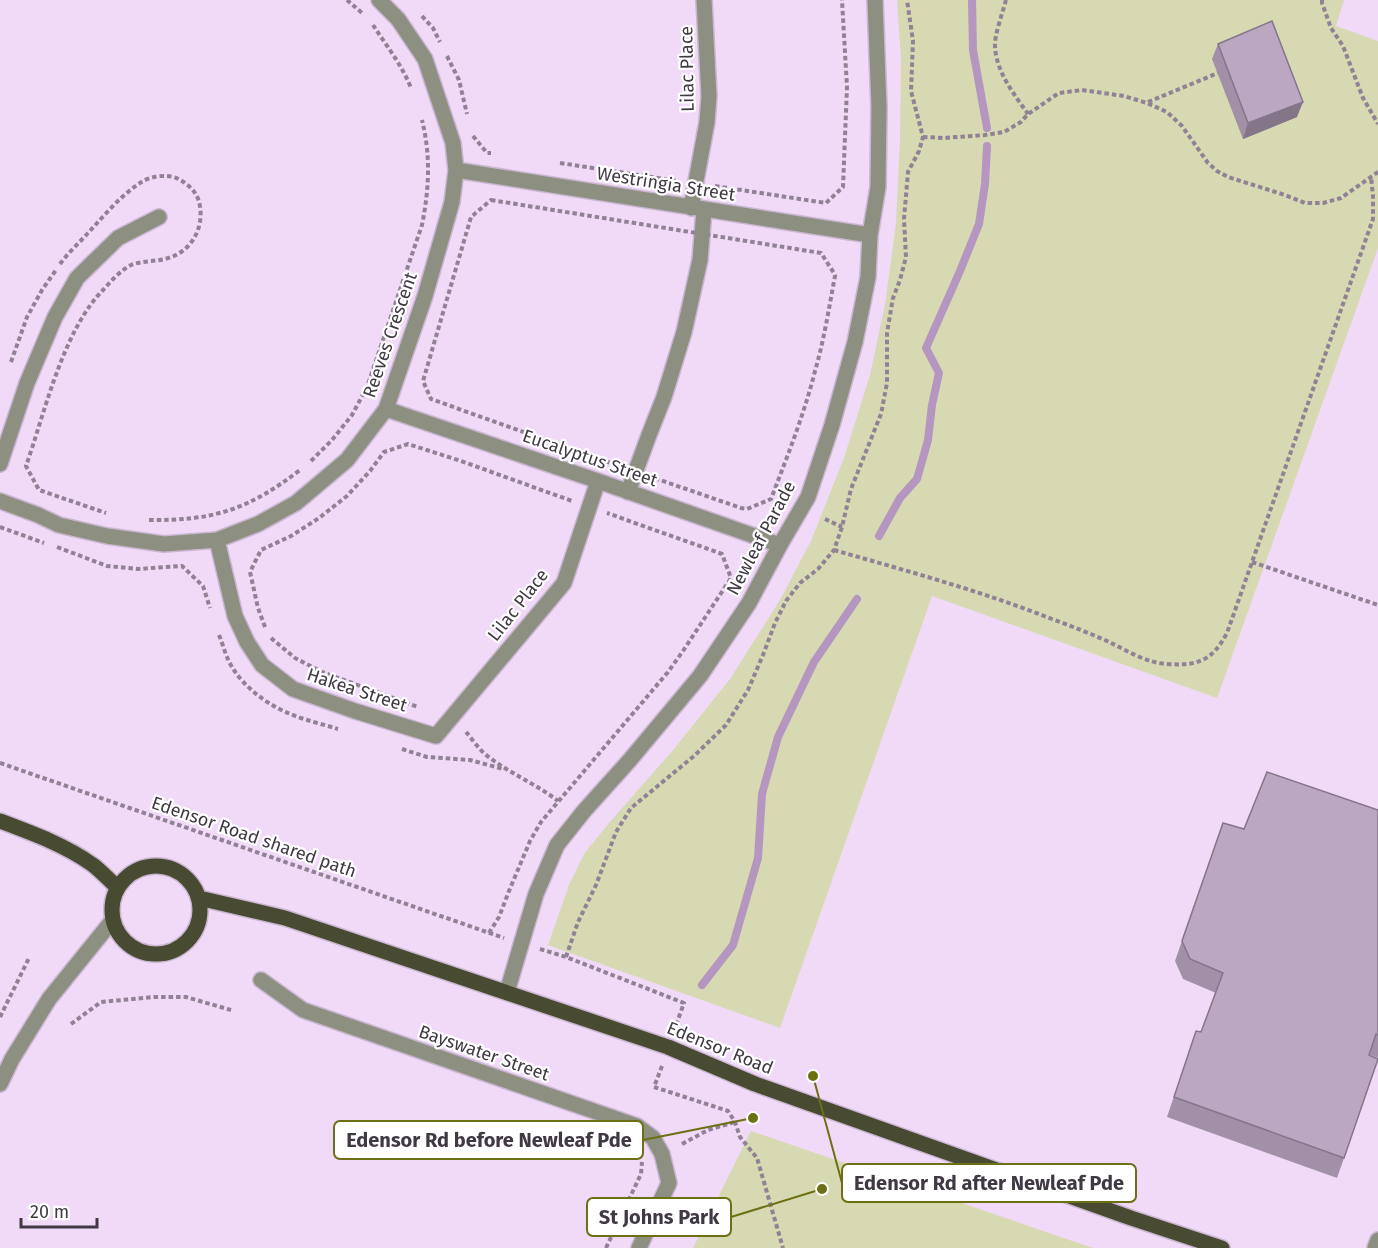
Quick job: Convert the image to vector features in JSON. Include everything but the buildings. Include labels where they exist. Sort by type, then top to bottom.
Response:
[{"type":"main road","points":[[0,821],[39,836],[79,857],[117,887]]},
{"type":"main road","points":[[154,865],[169,867],[182,874],[192,884],[199,898],[200,913],[196,928],[188,941],[174,950],[160,954],[144,953],[130,946],[119,935],[112,921],[111,903],[117,887],[139,868],[154,865]]},
{"type":"main road","name":"Edensor Road","points":[[199,898],[285,918],[669,1047],[766,1088],[1131,1218],[1222,1248]]},
{"type":"street","name":"Reeves Crescent","points":[[0,501],[59,525],[107,536],[164,544],[217,540],[258,524],[296,502],[347,460],[386,409],[425,296],[452,202],[456,170],[453,143],[425,59],[398,19],[379,0]]},
{"type":"street","name":"Lilac Place","points":[[628,492],[664,397],[684,332],[700,261],[702,233],[694,183],[709,96],[704,0]]},
{"type":"street","name":"Newleaf Parade","points":[[507,992],[536,894],[557,845],[700,676],[749,603],[808,497],[832,425],[855,342],[868,277],[870,235],[878,187],[879,107],[875,0]]},
{"type":"street","name":"Westringia Street","points":[[456,170],[870,235]]},
{"type":"street","points":[[0,464],[27,383],[56,317],[77,279],[118,238],[159,217]]},
{"type":"street","name":"Eucalyptus Street","points":[[386,409],[780,545]]},
{"type":"street","name":"Lilac Place","points":[[436,736],[564,583],[598,481]]},
{"type":"street","name":"Hakea Street","points":[[217,540],[235,616],[247,642],[262,665],[293,689],[436,736]]},
{"type":"street","points":[[0,1084],[12,1059],[49,999],[112,921]]},
{"type":"street","name":"Bayswater Street","points":[[261,980],[303,1010],[637,1126],[653,1138],[662,1154],[669,1183],[639,1248]]},
{"type":"street","points":[[1375,1248],[1378,1240]]},
{"type":"path","points":[[347,0],[363,14]]},
{"type":"path","points":[[556,163],[826,203],[843,187],[847,87],[842,0]]},
{"type":"path","points":[[1006,0],[994,45],[1000,70],[1028,114]]},
{"type":"path","points":[[1322,0],[1331,28],[1343,46],[1363,98],[1378,124]]},
{"type":"path","points":[[421,14],[433,28],[459,80],[469,123]]},
{"type":"path","points":[[370,21],[412,90]]},
{"type":"path","points":[[1147,103],[1218,73]]},
{"type":"path","points":[[923,137],[944,138],[1004,132],[1022,122],[1028,114],[1059,93],[1082,90],[1124,96],[1167,112],[1182,126],[1208,163],[1217,171],[1228,177],[1305,203],[1323,203],[1341,198],[1378,172]]},
{"type":"path","points":[[143,520],[175,520],[216,514],[245,505],[276,488],[308,464],[332,441],[352,415],[367,387],[422,225],[429,169],[427,140],[420,111]]},
{"type":"path","points":[[471,133],[487,153],[499,154]]},
{"type":"path","points":[[9,368],[27,317],[42,290],[63,259],[113,206],[141,181],[163,175],[179,179],[191,187],[199,201],[201,222],[195,237],[183,252],[170,258],[151,260],[131,266],[114,278],[87,309],[60,365],[26,466],[39,490],[108,513]]},
{"type":"path","points":[[834,550],[976,591],[1095,636],[1148,660],[1165,664],[1195,663],[1207,657],[1218,648],[1227,633],[1373,219],[1376,197],[1371,177]]},
{"type":"path","points":[[491,200],[702,233],[821,253],[835,276],[815,373],[802,417],[771,499],[747,509],[635,472],[431,399],[423,381],[471,217],[491,200]]},
{"type":"path","points":[[489,933],[499,917],[530,841],[541,822],[668,672],[731,578],[722,554],[408,444],[384,452],[347,496],[291,536],[261,550],[250,572],[267,635],[295,658],[322,672],[451,718],[461,725],[483,752],[507,770],[558,801]]},
{"type":"path","points":[[825,519],[842,527]]},
{"type":"path","points":[[1252,562],[1378,605]]},
{"type":"path","name":"Edensor Road shared path","points":[[0,764],[500,937]]},
{"type":"path","points":[[548,951],[684,1003]]},
{"type":"path","points":[[0,1017],[29,958]]},
{"type":"path","points":[[71,1024],[101,1002],[154,997],[186,997],[231,1010]]},
{"type":"path","points":[[654,1087],[728,1111],[740,1137],[757,1158],[783,1248]]},
{"type":"path","points":[[682,1144],[708,1130],[735,1122]]},
{"type":"path","points":[[606,1248],[641,1174],[642,1162]]},
{"type":"green space","points":[[897,0],[1344,0],[1336,26],[1378,41],[1378,248],[1217,698],[932,596],[780,1028],[548,945],[569,885],[584,854],[674,749],[730,679],[780,600],[811,541],[844,458],[870,375],[885,305],[896,223],[901,60]]},
{"type":"green space","points":[[751,1131],[1093,1248],[693,1248]]},
{"type":"waterway","points":[[972,0],[973,50],[987,128]]},
{"type":"waterway","points":[[879,536],[900,498],[917,479],[928,440],[939,373],[926,348],[979,224],[985,184],[987,146]]},
{"type":"waterway","points":[[702,985],[733,945],[758,858],[762,794],[778,737],[814,662],[857,599]]},
{"type":"place","name":"Edensor Rd after Newleaf Pde","points":[[813,1076]]},
{"type":"place","name":"Edensor Rd before Newleaf Pde","points":[[753,1118]]},
{"type":"place","name":"St Johns Park","points":[[822,1189]]}]
